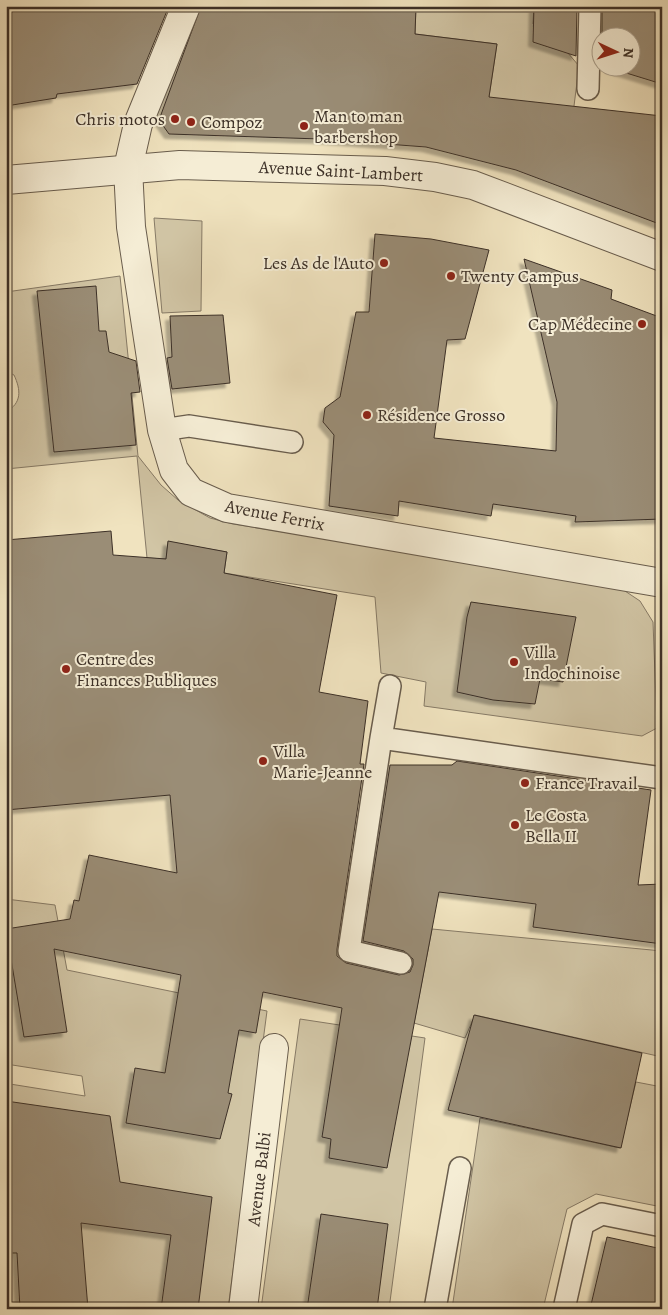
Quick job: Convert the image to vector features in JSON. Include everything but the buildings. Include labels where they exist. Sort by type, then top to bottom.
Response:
[{"type":"street","name":"Avenue Ferrix","points":[[186,6],[138,124],[128,168],[131,227],[162,430],[174,470],[191,492],[227,508],[662,583]]},
{"type":"street","name":"Avenue Saint-Lambert","points":[[6,180],[180,165],[385,171],[435,177],[472,185],[662,257]]},
{"type":"street","name":"Avenue Balbi","points":[[243,1309],[274,1048]]},
{"type":"lane","points":[[588,89],[590,6]]},
{"type":"lane","points":[[162,430],[189,426],[292,442]]},
{"type":"lane","points":[[390,686],[349,951],[401,963]]},
{"type":"lane","points":[[381,738],[662,778]]},
{"type":"lane","points":[[435,1309],[460,1168]]},
{"type":"lane","points":[[564,1309],[583,1224],[602,1214],[662,1226]]},
{"type":"shaded area","points":[[416,6],[534,6],[533,24],[545,26],[579,66],[573,114],[521,118],[489,97],[497,44],[415,34]]},
{"type":"shaded area","points":[[154,218],[202,221],[201,311],[162,313]]},
{"type":"shaded area","points":[[120,276],[138,456],[161,485],[178,500],[210,518],[233,524],[616,585],[640,601],[653,622],[657,728],[642,736],[424,706],[426,682],[381,673],[375,597],[224,573],[227,552],[168,542],[166,559],[147,558],[137,456],[6,469],[6,412],[15,405],[19,391],[14,375],[6,371],[6,292]]},
{"type":"shaded area","points":[[6,899],[55,905],[67,970],[267,1011],[228,1309],[6,1309],[6,1087],[10,1084],[85,1096],[82,1076],[6,1064]]},
{"type":"shaded area","points":[[432,929],[662,951],[662,1057],[475,1015],[465,1038],[414,1023]]},
{"type":"shaded area","points":[[300,1019],[425,1038],[389,1309],[261,1309]]},
{"type":"shaded area","points":[[636,1082],[662,1087],[662,1207],[596,1194],[567,1209],[543,1309],[452,1309],[480,1118],[620,1148]]},
{"type":"place","name":"Chris motos","points":[[175,119]]},
{"type":"place","name":"Compoz","points":[[191,122]]},
{"type":"place","name":"Man to man barbershop","points":[[304,126]]},
{"type":"place","name":"Les As de l'Auto","points":[[384,263]]},
{"type":"place","name":"Twenty Campus","points":[[451,276]]},
{"type":"place","name":"Cap Médecine","points":[[642,324]]},
{"type":"place","name":"Résidence Grosso","points":[[367,415]]},
{"type":"place","name":"Villa Indochinoise","points":[[514,662]]},
{"type":"place","name":"Centre des Finances Publiques","points":[[66,669]]},
{"type":"place","name":"Villa Marie-Jeanne","points":[[263,761]]},
{"type":"place","name":"France Travail","points":[[525,783]]},
{"type":"place","name":"Le Costa Bella II","points":[[515,825]]}]
